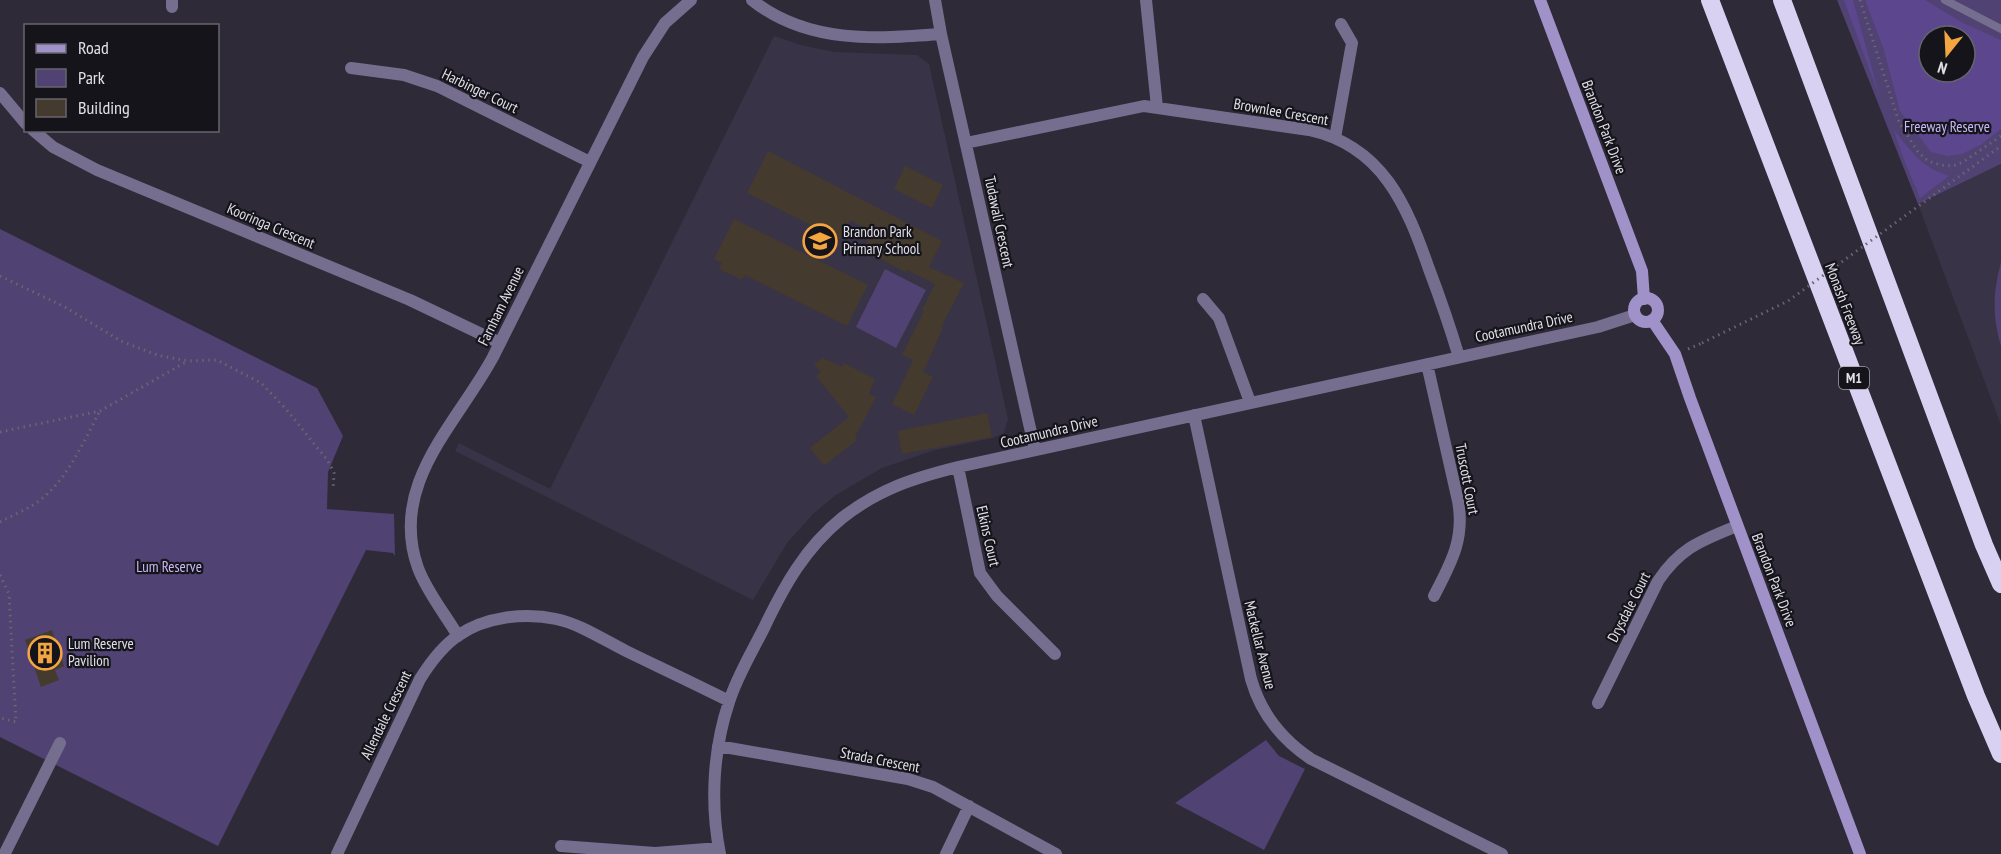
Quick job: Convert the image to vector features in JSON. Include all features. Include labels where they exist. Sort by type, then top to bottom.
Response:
[{"type":"highway","name":"Monash Freeway","points":[[1710,0],[1976,696],[2001,754]]},
{"type":"highway","points":[[1782,0],[1984,545],[2001,585]]},
{"type":"street","name":"Farnham Avenue","points":[[458,636],[419,570],[410,533],[417,488],[445,429],[478,383],[500,344],[650,45],[665,23],[691,0]]},
{"type":"street","points":[[752,0],[785,21],[834,36],[876,38],[941,34]]},
{"type":"street","name":"Tudawali Crescent","points":[[935,0],[1035,450]]},
{"type":"street","points":[[1146,0],[1157,107]]},
{"type":"street","name":"Brandon Park Drive","points":[[1540,0],[1642,271],[1644,299]]},
{"type":"street","points":[[1335,138],[1352,43],[1341,24]]},
{"type":"street","name":"Harbinger Court","points":[[351,68],[396,73],[437,86],[590,162]]},
{"type":"street","points":[[0,93],[24,122]]},
{"type":"street","name":"Brownlee Crescent","points":[[966,143],[1136,107],[1157,107],[1309,130],[1335,138],[1372,164],[1387,179],[1402,200],[1459,357]]},
{"type":"street","name":"Kooringa Crescent","points":[[35,132],[53,147],[97,170],[410,300],[500,344]]},
{"type":"street","points":[[1203,299],[1219,318],[1250,402]]},
{"type":"street","points":[[1644,299],[1652,300],[1657,305],[1657,314],[1652,320],[1644,322],[1635,315],[1636,304],[1644,299]]},
{"type":"street","name":"Cootamundra Drive","points":[[719,851],[714,802],[718,746],[729,701],[787,582],[803,558],[843,518],[888,489],[905,481],[958,467],[1598,327],[1635,315]]},
{"type":"street","name":"Brandon Park Drive","points":[[1652,320],[1675,354],[1860,854]]},
{"type":"street","name":"Truscott Court","points":[[1427,364],[1461,523],[1459,541],[1452,560],[1434,596]]},
{"type":"street","name":"Mackellar Avenue","points":[[1194,415],[1251,679],[1258,700],[1272,724],[1289,743],[1311,759],[1502,854]]},
{"type":"street","name":"Elkins Court","points":[[958,467],[980,573],[997,596],[1055,654]]},
{"type":"street","name":"Drysdale Court","points":[[1598,703],[1665,570],[1689,548],[1737,526]]},
{"type":"street","name":"Allendale Crescent","points":[[337,854],[420,679],[440,651],[458,636],[479,625],[524,616],[557,619],[729,701]]},
{"type":"street","points":[[3,852],[60,743]]},
{"type":"street","name":"Strada Crescent","points":[[718,746],[908,779],[933,787],[1056,854]]},
{"type":"street","points":[[946,854],[969,806]]},
{"type":"street","points":[[561,846],[655,853],[719,851]]},
{"type":"lane","points":[[1945,0],[2001,29]]},
{"type":"path","points":[[1860,0],[1899,122],[1918,152],[1928,161],[1953,166],[1963,162],[2001,136]]},
{"type":"path","points":[[1702,343],[1788,301],[2001,146]]},
{"type":"path","points":[[0,276],[63,306],[120,341],[157,355],[188,361],[217,360],[261,383],[286,409],[328,461],[334,473],[333,490]]},
{"type":"path","points":[[0,432],[100,411],[188,361]]},
{"type":"path","points":[[0,522],[35,504],[58,482],[73,462],[100,411]]},
{"type":"path","points":[[0,575],[9,594],[16,722],[0,718]]},
{"type":"shaded area","name":"Brandon Park Primary School","points":[[774,36],[834,52],[917,55],[929,64],[1008,419],[1004,433],[993,438],[935,450],[882,468],[836,495],[813,514],[787,543],[753,600],[455,451],[459,443],[550,489]]},
{"type":"shaded area","points":[[2001,164],[2001,425],[1918,204]]},
{"type":"green space","name":"Freeway Reserve","points":[[1837,0],[2001,0],[2001,164],[1918,204]]},
{"type":"green space","points":[[1844,0],[1853,0],[1880,98]]},
{"type":"green space","points":[[1865,0],[1925,0],[1965,24],[1917,24],[1917,84],[1977,84],[1977,29],[2001,40],[2001,129],[1982,144],[1962,154],[1948,156],[1931,152],[1900,111],[1884,50]]},
{"type":"green space","points":[[1894,130],[1924,163],[1949,176],[1920,198],[1901,152]]},
{"type":"green space","name":"Lum Reserve","points":[[0,229],[317,388],[343,436],[328,472],[327,509],[394,514],[395,556],[393,553],[366,550],[218,846],[0,737]]},
{"type":"green space","points":[[2001,262],[2001,346],[1996,324],[1995,304],[1996,284]]},
{"type":"green space","points":[[885,269],[926,290],[896,348],[856,327]]},
{"type":"green space","points":[[1266,740],[1279,756],[1305,769],[1264,850],[1175,803]]},
{"type":"building","points":[[768,151],[942,241],[929,267],[964,283],[941,327],[943,328],[923,372],[933,377],[914,415],[892,404],[913,360],[902,355],[935,284],[863,250],[872,231],[850,220],[840,240],[747,193]]},
{"type":"building","points":[[905,166],[943,185],[932,208],[894,189]]},
{"type":"building","points":[[734,219],[868,285],[847,326],[745,275],[742,280],[719,269],[722,263],[714,259]]},
{"type":"building","points":[[823,358],[842,367],[844,363],[875,379],[869,394],[876,397],[855,437],[857,440],[824,466],[810,448],[849,417],[816,376],[821,372],[814,364]]},
{"type":"building","points":[[987,413],[992,437],[902,454],[898,431]]},
{"type":"building","name":"Lum Reserve Pavilion","points":[[52,630],[64,666],[55,670],[59,680],[41,687],[25,640]]},
{"type":"place","name":"Brandon Park Primary School","points":[[820,241]]},
{"type":"place","name":"Lum Reserve Pavilion","points":[[45,653]]}]
